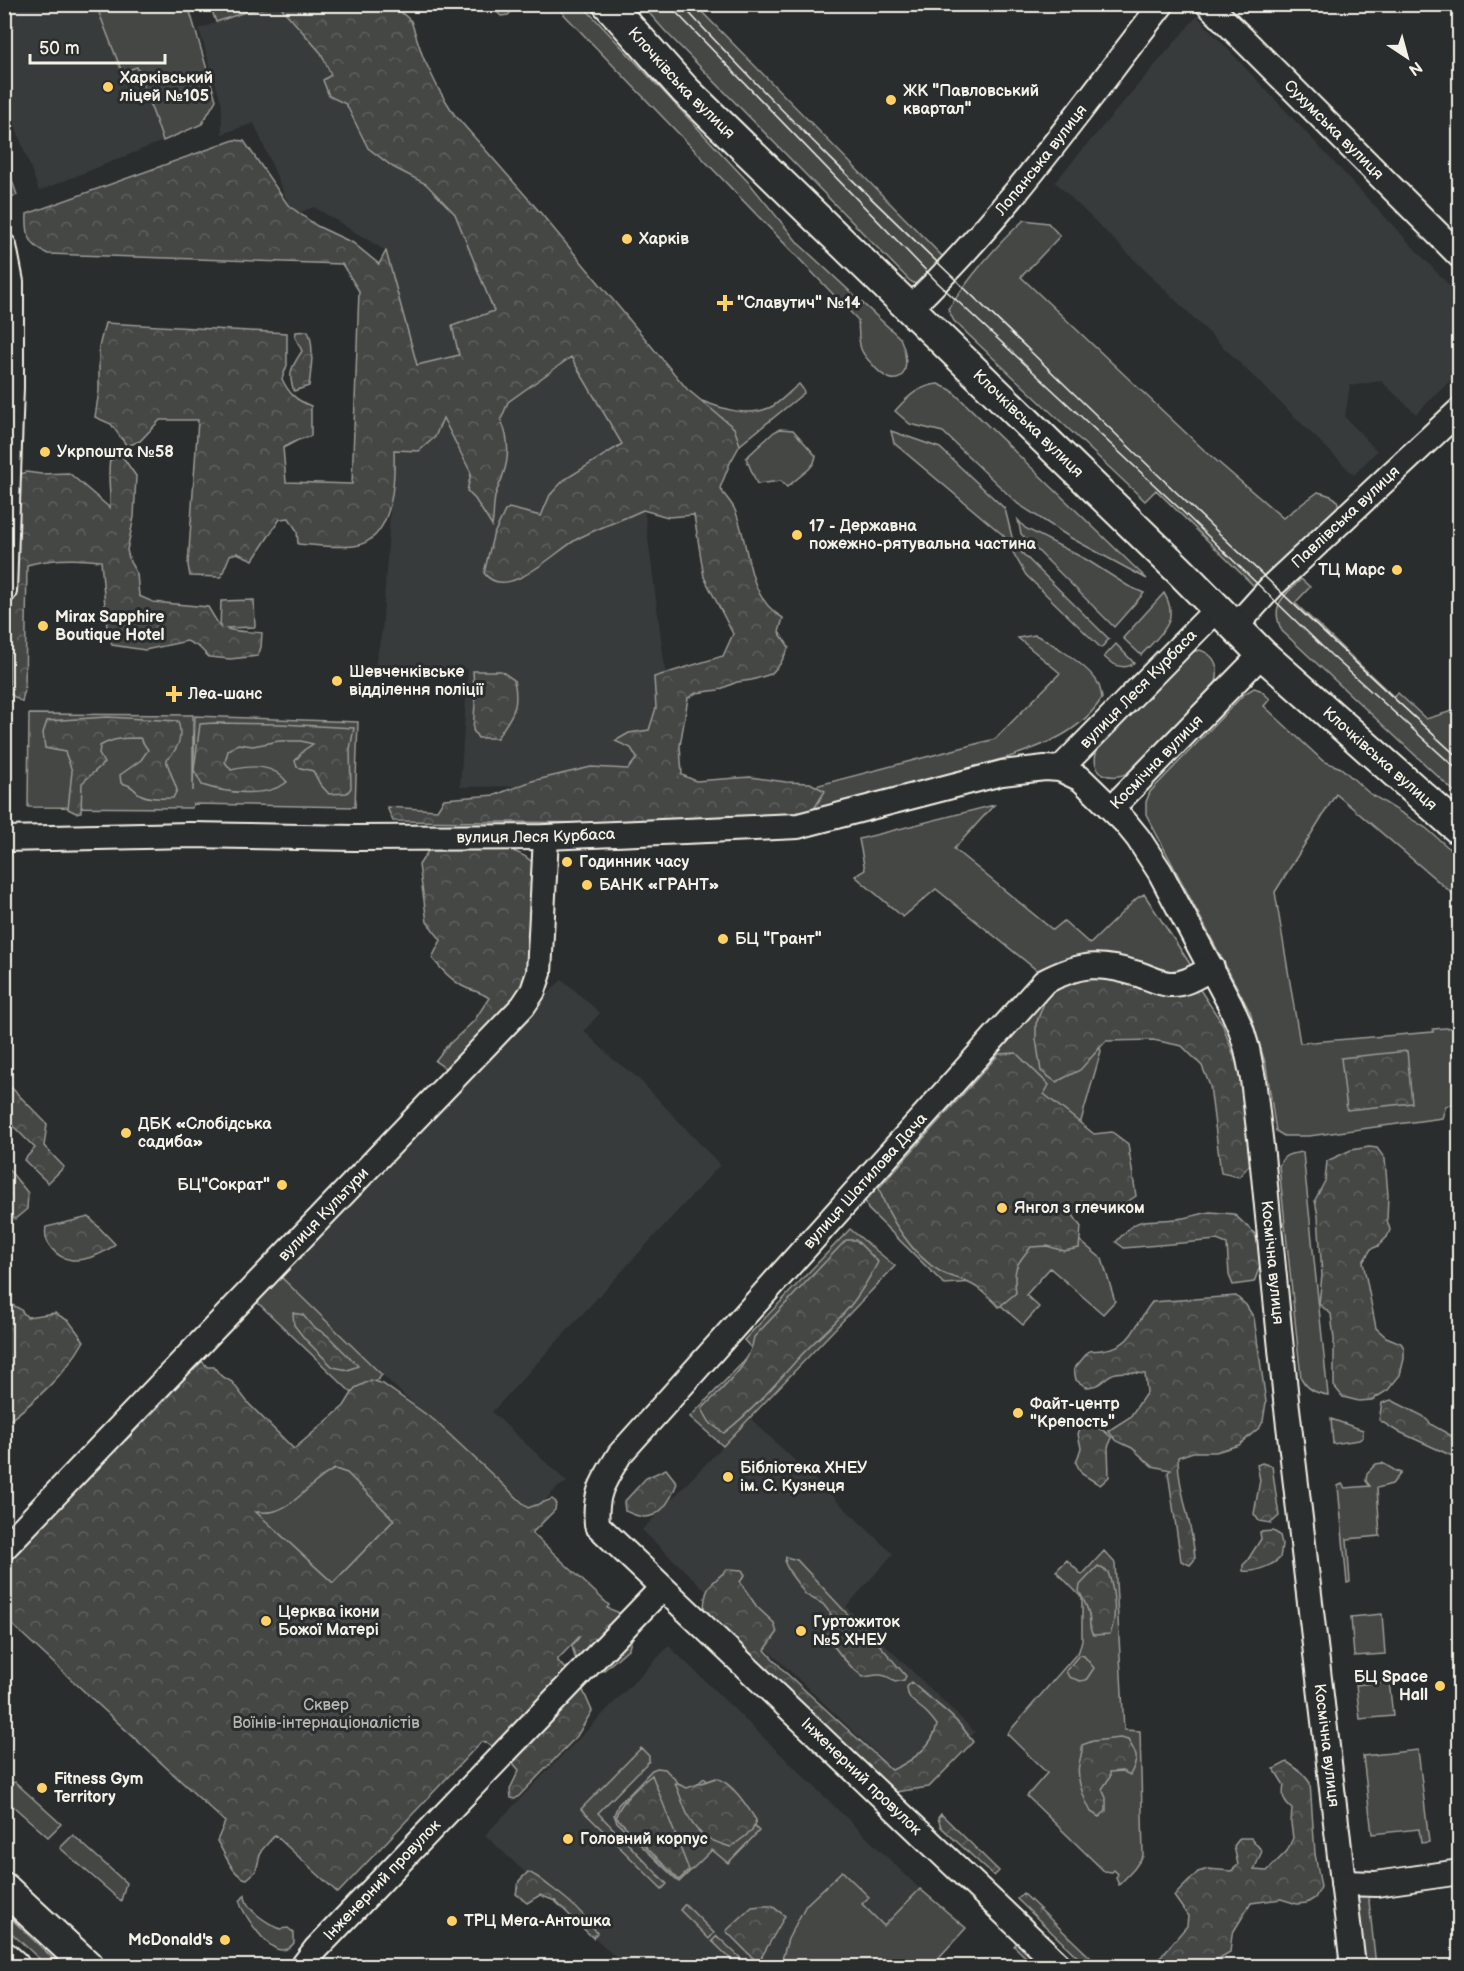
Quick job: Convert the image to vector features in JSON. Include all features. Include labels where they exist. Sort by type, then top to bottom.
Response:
[{"type":"main road","name":"Клочківська вулиця","points":[[608,4],[685,90],[1262,654],[1460,830]]},
{"type":"main road","points":[[4,1888],[88,1966]]},
{"type":"main road","points":[[4,1957],[14,1966]]},
{"type":"street","name":"Лопанська вулиця","points":[[910,308],[969,249],[1018,190],[1162,4]]},
{"type":"street","name":"Сухумська вулиця","points":[[1208,4],[1460,256]]},
{"type":"street","points":[[4,246],[11,282],[11,387],[4,591]]},
{"type":"street","name":"Павлівська вулиця","points":[[1226,618],[1272,585],[1460,410]]},
{"type":"street","name":"вулиця Леся Курбаса","points":[[4,839],[190,835],[354,838],[546,837],[798,826],[1002,773],[1045,768],[1060,769],[1226,618]]},
{"type":"street","name":"Космічна вулиця","points":[[1262,654],[1112,808],[1138,838],[1161,872],[1212,968],[1241,1029],[1253,1079],[1267,1196],[1287,1409],[1353,1966]]},
{"type":"street","points":[[1060,769],[1081,779],[1112,808]]},
{"type":"street","name":"вулиця Культури","points":[[4,1548],[523,1006],[533,992],[539,973],[546,837]]},
{"type":"street","name":"вулиця Шатилова Дача","points":[[597,1525],[597,1494],[620,1454],[1044,982],[1065,971],[1084,966],[1113,968],[1168,984],[1183,983],[1212,968]]},
{"type":"street","name":"Інженерний провулок","points":[[597,1525],[1060,1966]]},
{"type":"street","name":"Інженерний провулок","points":[[303,1966],[316,1949],[662,1587]]},
{"type":"street","points":[[1343,1883],[1376,1884],[1460,1872]]},
{"type":"shaded area","name":"Харківський ліцей №105","points":[[188,4],[216,100],[202,124],[39,191],[5,98],[5,5]]},
{"type":"shaded area","points":[[279,5],[321,53],[368,148],[393,167],[426,184],[455,214],[494,311],[460,355],[417,365],[386,251],[314,207],[293,215],[254,123],[222,134],[222,105],[199,29],[245,12]]},
{"type":"shaded area","points":[[1197,16],[1459,296],[1459,372],[1416,414],[1381,381],[1350,386],[1345,417],[1377,451],[1354,475],[1055,182]]},
{"type":"shaded area","points":[[571,356],[621,442],[645,515],[680,784],[460,787],[468,669],[375,666],[382,631],[398,395]]},
{"type":"shaded area","points":[[562,979],[600,1013],[584,1031],[614,1060],[637,1077],[720,1165],[492,1412],[567,1482],[557,1488],[529,1516],[281,1277]]},
{"type":"shaded area","points":[[750,1418],[893,1554],[846,1607],[975,1732],[917,1792],[642,1530]]},
{"type":"shaded area","points":[[669,1646],[920,1889],[966,1928],[930,1966],[625,1966],[485,1835]]},
{"type":"green space","points":[[96,5],[188,5],[216,100],[202,124],[163,141],[137,67],[122,72]]},
{"type":"green space","points":[[210,5],[279,5],[245,12],[216,22]]},
{"type":"green space","points":[[279,5],[393,5],[411,21],[423,57],[454,114],[539,211],[687,389],[734,428],[740,445],[720,488],[734,508],[750,568],[761,597],[783,618],[779,632],[789,647],[780,664],[771,674],[737,682],[718,690],[696,693],[688,698],[680,746],[682,775],[696,781],[750,777],[810,783],[825,791],[812,812],[773,819],[609,823],[393,821],[387,807],[437,810],[444,799],[495,795],[532,781],[591,767],[628,769],[637,758],[631,748],[615,741],[629,733],[649,730],[656,708],[654,677],[723,656],[733,634],[704,577],[694,515],[668,517],[643,510],[579,538],[532,571],[518,578],[505,582],[494,581],[484,573],[493,536],[505,511],[509,508],[541,516],[550,495],[564,480],[622,444],[571,357],[508,402],[501,420],[506,434],[508,454],[496,494],[492,526],[475,499],[467,491],[471,473],[443,418],[435,437],[419,451],[394,450],[393,490],[390,505],[386,518],[371,539],[359,545],[345,547],[298,544],[297,531],[289,518],[280,519],[253,560],[237,553],[230,555],[221,577],[190,576],[188,565],[198,420],[160,420],[140,441],[127,446],[111,424],[95,417],[99,391],[99,347],[105,323],[287,333],[287,365],[282,379],[294,396],[311,406],[311,436],[283,448],[286,482],[352,484],[359,291],[342,264],[48,254],[30,239],[27,214],[234,140],[244,141],[288,205],[317,226],[353,243],[379,264],[386,251],[417,365],[459,355],[452,326],[494,311],[455,214],[426,184],[393,167],[368,148],[346,104],[329,96],[323,80],[331,75],[321,53]]},
{"type":"green space","points":[[490,5],[511,5],[511,12],[501,16]]},
{"type":"green space","points":[[555,5],[582,5],[751,185],[799,244],[900,338],[906,361],[902,376],[897,379],[890,378],[882,374],[870,362],[861,349],[858,320]]},
{"type":"green space","points":[[642,5],[695,5],[945,259],[921,287],[910,281]]},
{"type":"green space","points":[[5,163],[17,195],[6,199],[4,194]]},
{"type":"green space","points":[[1024,220],[1048,223],[1060,236],[1021,277],[1204,450],[1283,518],[1318,492],[1335,498],[1339,508],[1338,514],[1273,577],[1255,587],[1156,490],[1145,501],[954,321],[948,309],[983,262]]},
{"type":"green space","points":[[308,331],[312,351],[309,386],[294,391],[291,374],[302,351],[295,337],[296,332]]},
{"type":"green space","points":[[799,384],[804,393],[740,445],[702,401],[735,411],[761,411],[777,404]]},
{"type":"green space","points":[[938,384],[951,390],[1147,579],[1071,538],[1018,504],[943,432],[910,424],[895,411],[914,393]]},
{"type":"green space","points":[[780,429],[793,430],[816,456],[814,463],[787,487],[781,481],[757,484],[746,458]]},
{"type":"green space","points":[[891,431],[940,448],[1005,509],[1014,545],[1109,639],[1101,648],[1026,575],[1003,535],[894,443]]},
{"type":"green space","points":[[122,456],[136,476],[134,517],[127,550],[130,562],[137,574],[139,596],[153,602],[208,607],[220,627],[221,601],[254,600],[255,627],[225,628],[262,633],[258,656],[230,659],[209,657],[199,647],[187,641],[145,650],[112,645],[107,628],[101,561],[64,559],[45,561],[27,565],[25,687],[22,702],[9,693],[10,479],[26,472],[69,473],[110,508],[110,460]]},
{"type":"green space","points":[[1018,520],[1025,528],[1144,593],[1114,627],[1021,534]]},
{"type":"green space","points":[[1301,579],[1310,587],[1295,603],[1394,697],[1398,693],[1426,719],[1459,709],[1459,796],[1282,631],[1277,614],[1280,602]]},
{"type":"green space","points":[[1164,593],[1169,603],[1169,620],[1161,634],[1141,655],[1123,638]]},
{"type":"green space","points":[[1035,635],[1077,661],[1097,682],[1102,698],[1084,720],[1061,736],[1036,748],[810,812],[815,786],[995,739],[1060,673],[1018,638]]},
{"type":"green space","points":[[1116,644],[1134,663],[1126,667],[1119,666],[1104,657]]},
{"type":"green space","points":[[1200,650],[1213,658],[1215,662],[1216,682],[1135,769],[1118,776],[1110,776],[1098,770],[1096,756],[1099,746],[1188,653]]},
{"type":"green space","points":[[473,671],[501,671],[514,680],[515,705],[511,717],[497,738],[478,738],[473,730],[475,704]]},
{"type":"green space","points":[[1254,688],[1270,699],[1264,706],[1323,761],[1341,768],[1369,793],[1426,828],[1459,857],[1459,899],[1336,794],[1275,892],[1300,1043],[1433,1032],[1433,1029],[1459,1027],[1459,1103],[1446,1106],[1442,1118],[1309,1136],[1284,1136],[1276,1131],[1266,1066],[1250,1012],[1146,814],[1146,802],[1150,792],[1244,694]]},
{"type":"green space","points":[[29,714],[193,715],[193,791],[195,716],[358,722],[355,807],[193,804],[192,808],[28,807]]},
{"type":"green space","points":[[107,717],[178,721],[179,742],[174,752],[166,760],[177,790],[173,798],[147,797],[129,785],[121,783],[120,775],[141,760],[148,750],[140,738],[124,738],[100,746],[99,754],[104,763],[82,783],[81,812],[76,813],[68,809],[72,771],[65,752],[45,748],[43,733],[47,721]]},
{"type":"green space","points":[[200,724],[354,728],[350,749],[351,788],[347,793],[329,794],[313,771],[297,767],[295,761],[304,750],[313,744],[301,741],[279,741],[253,746],[238,744],[228,751],[225,762],[231,770],[247,767],[269,769],[287,782],[279,787],[257,792],[234,792],[202,785],[194,770]]},
{"type":"green space","points":[[994,805],[954,849],[1053,930],[1064,921],[1090,944],[1137,898],[1144,894],[1192,967],[1181,977],[1044,976],[936,889],[903,917],[855,876],[865,870],[859,839]]},
{"type":"green space","points":[[432,845],[484,846],[510,850],[531,861],[538,873],[530,982],[448,1070],[435,1061],[446,1047],[474,1021],[489,998],[465,988],[432,958],[441,940],[427,922],[419,865]]},
{"type":"green space","points":[[1144,971],[1189,973],[1222,1023],[1240,1073],[1251,1163],[1239,1177],[1221,1173],[1210,1086],[1202,1066],[1182,1046],[1153,1040],[1106,1041],[1080,1070],[1056,1082],[1041,1071],[1036,1024],[1048,992],[1061,982]]},
{"type":"green space","points":[[1048,992],[1092,1026],[1101,1051],[1053,1219],[1102,1259],[1115,1301],[1103,1314],[1050,1268],[1026,1295],[1039,1307],[1023,1325],[974,1282],[944,1284],[868,1209],[865,1200],[878,1182]]},
{"type":"green space","points":[[1407,1051],[1412,1103],[1347,1110],[1341,1058]]},
{"type":"green space","points":[[1016,1053],[1049,1085],[1044,1094],[1094,1134],[1112,1132],[1128,1144],[1136,1196],[1118,1208],[1082,1201],[1073,1215],[1081,1227],[1079,1248],[1064,1251],[1047,1246],[1031,1247],[1016,1268],[1016,1293],[999,1307],[978,1288],[943,1273],[921,1256],[895,1224],[879,1188],[999,1054]]},
{"type":"green space","points":[[5,1081],[47,1124],[44,1146],[64,1167],[48,1183],[24,1160],[35,1148],[5,1118]]},
{"type":"green space","points":[[1377,1148],[1385,1159],[1388,1195],[1387,1220],[1390,1230],[1378,1246],[1371,1249],[1363,1262],[1376,1328],[1386,1337],[1401,1343],[1404,1348],[1404,1359],[1400,1375],[1388,1390],[1372,1400],[1359,1401],[1343,1397],[1334,1386],[1334,1339],[1331,1314],[1319,1304],[1322,1275],[1315,1200],[1325,1181],[1327,1161],[1351,1150]]},
{"type":"green space","points":[[1303,1152],[1328,1395],[1313,1390],[1301,1378],[1279,1166],[1286,1156]]},
{"type":"green space","points":[[5,1165],[28,1193],[27,1209],[15,1219],[5,1209]]},
{"type":"green space","points":[[1210,1212],[1234,1214],[1255,1234],[1260,1250],[1260,1266],[1254,1282],[1233,1285],[1229,1275],[1227,1244],[1217,1240],[1124,1248],[1116,1242],[1131,1227],[1143,1221],[1180,1218]]},
{"type":"green space","points":[[89,1217],[115,1244],[101,1253],[77,1260],[66,1259],[52,1249],[47,1239],[46,1227]]},
{"type":"green space","points":[[850,1229],[895,1266],[723,1446],[690,1417],[754,1351],[744,1340]]},
{"type":"green space","points":[[846,1240],[856,1240],[878,1262],[864,1287],[841,1317],[803,1353],[753,1408],[724,1433],[710,1423],[702,1409],[741,1367],[747,1358],[754,1337]]},
{"type":"green space","points":[[281,1277],[382,1375],[359,1400],[256,1301]]},
{"type":"green space","points":[[1236,1296],[1246,1305],[1254,1318],[1266,1402],[1263,1421],[1260,1427],[1239,1445],[1216,1452],[1193,1452],[1178,1457],[1180,1482],[1194,1546],[1195,1559],[1190,1565],[1181,1561],[1168,1472],[1171,1470],[1152,1466],[1132,1448],[1117,1441],[1108,1431],[1130,1417],[1147,1392],[1145,1374],[1116,1373],[1097,1385],[1086,1387],[1076,1380],[1074,1369],[1089,1351],[1104,1350],[1123,1343],[1152,1302]]},
{"type":"green space","points":[[5,1301],[20,1309],[27,1317],[55,1313],[69,1321],[84,1341],[49,1387],[5,1424]]},
{"type":"green space","points":[[293,1313],[303,1315],[312,1326],[327,1335],[358,1366],[348,1370],[333,1367],[294,1325]]},
{"type":"green space","name":"Сквер Воїнів-інтернаціоналістів","points":[[202,1361],[207,1367],[214,1367],[220,1375],[232,1382],[249,1404],[294,1449],[344,1406],[355,1388],[371,1380],[383,1384],[434,1420],[528,1508],[552,1499],[556,1502],[555,1510],[532,1533],[609,1605],[607,1608],[620,1613],[631,1632],[629,1648],[603,1671],[593,1670],[585,1659],[575,1657],[572,1646],[580,1636],[557,1660],[582,1688],[592,1711],[577,1736],[519,1796],[515,1799],[511,1798],[510,1789],[519,1770],[497,1749],[481,1742],[338,1893],[275,1835],[261,1851],[256,1871],[247,1879],[237,1873],[217,1841],[225,1822],[5,1618],[4,1565],[92,1475],[89,1473],[106,1447],[126,1440],[165,1400],[162,1397],[177,1377],[194,1370]],"holes":[[[335,1469],[347,1473],[394,1520],[333,1583],[256,1512],[270,1512],[283,1508]]]},
{"type":"green space","points":[[1391,1400],[1423,1416],[1432,1425],[1459,1440],[1459,1459],[1395,1430],[1379,1420],[1382,1403]]},
{"type":"green space","points":[[1331,1419],[1363,1430],[1363,1437],[1359,1440],[1333,1444]]},
{"type":"green space","points":[[1083,1421],[1104,1431],[1112,1438],[1108,1447],[1109,1477],[1100,1485],[1082,1474],[1076,1463],[1081,1448],[1078,1434]]},
{"type":"green space","points":[[319,1440],[398,1516],[333,1583],[253,1510]]},
{"type":"green space","points":[[1262,1463],[1272,1466],[1279,1516],[1271,1523],[1259,1521],[1254,1514],[1260,1480],[1257,1465]]},
{"type":"green space","points":[[1382,1463],[1401,1473],[1392,1484],[1377,1488],[1380,1536],[1347,1539],[1350,1582],[1347,1583],[1338,1486],[1342,1484],[1345,1488],[1370,1486],[1366,1481],[1367,1473],[1376,1464]]},
{"type":"green space","points":[[666,1469],[677,1483],[661,1510],[644,1517],[625,1511],[624,1502],[646,1478]]},
{"type":"green space","points":[[1273,1531],[1280,1535],[1282,1545],[1280,1558],[1263,1568],[1243,1571],[1243,1565],[1261,1539],[1260,1532]]},
{"type":"green space","points":[[1104,1551],[1115,1563],[1124,1730],[1140,1731],[1143,1856],[1119,1885],[1116,1878],[1118,1874],[1114,1870],[1104,1871],[1027,1796],[1047,1773],[1007,1734],[1079,1651],[1082,1640],[1082,1598],[1056,1571],[1067,1560],[1082,1575]]},
{"type":"green space","points":[[786,1557],[797,1560],[851,1618],[867,1630],[906,1676],[904,1680],[895,1682],[880,1675],[863,1677],[846,1662],[824,1631],[831,1614],[823,1604],[806,1595],[790,1573],[785,1563]]},
{"type":"green space","points":[[1098,1566],[1108,1572],[1113,1595],[1114,1619],[1110,1634],[1093,1635],[1088,1609],[1079,1591],[1080,1585]]},
{"type":"green space","points":[[728,1569],[742,1570],[745,1575],[740,1582],[757,1607],[774,1623],[777,1633],[765,1650],[785,1672],[892,1770],[926,1747],[937,1725],[909,1696],[907,1687],[911,1682],[952,1717],[973,1742],[929,1787],[889,1793],[704,1613],[705,1598],[709,1588]]},
{"type":"green space","points":[[1382,1614],[1385,1654],[1354,1656],[1351,1617]]},
{"type":"green space","points":[[1079,1655],[1084,1656],[1094,1668],[1086,1680],[1080,1681],[1069,1677],[1066,1671]]},
{"type":"green space","points":[[1389,1681],[1393,1716],[1360,1719],[1356,1685]]},
{"type":"green space","points":[[1120,1738],[1128,1740],[1135,1754],[1135,1765],[1130,1775],[1122,1771],[1110,1772],[1110,1777],[1102,1789],[1106,1798],[1106,1811],[1099,1817],[1091,1812],[1080,1783],[1078,1771],[1082,1745],[1093,1741]]},
{"type":"green space","points":[[641,1748],[649,1756],[649,1761],[598,1813],[667,1884],[662,1889],[581,1809]]},
{"type":"green space","points":[[1418,1750],[1429,1842],[1421,1843],[1419,1829],[1372,1834],[1363,1756]]},
{"type":"green space","points":[[1287,1762],[1300,1771],[1310,1783],[1315,1854],[1321,1887],[1315,1898],[1307,1903],[1297,1904],[1281,1899],[1251,1903],[1232,1934],[1230,1952],[1206,1966],[1153,1966],[1187,1926],[1188,1916],[1174,1896],[1198,1872],[1208,1869],[1231,1871],[1238,1865],[1234,1846],[1240,1838],[1251,1838],[1262,1851],[1254,1870],[1267,1871],[1287,1851],[1293,1838],[1292,1809],[1285,1801],[1284,1785],[1274,1769]]},
{"type":"green space","points":[[665,1769],[688,1793],[704,1778],[759,1831],[728,1863],[712,1850],[679,1882],[617,1822],[614,1815],[618,1805],[652,1770]]},
{"type":"green space","points":[[652,1775],[689,1870],[679,1880],[616,1817],[625,1800]]},
{"type":"green space","points":[[716,1778],[734,1790],[756,1820],[752,1831],[731,1847],[717,1843],[699,1831],[688,1816],[675,1783],[687,1788]]},
{"type":"green space","points":[[15,1782],[61,1824],[48,1837],[5,1799],[5,1785]]},
{"type":"green space","points":[[941,1814],[999,1871],[994,1876],[941,1827],[938,1818]]},
{"type":"green space","points":[[73,1835],[126,1883],[121,1901],[60,1848]]},
{"type":"green space","points":[[842,1871],[869,1897],[862,1904],[884,1926],[920,1889],[966,1928],[931,1966],[780,1966],[788,1939],[806,1905]]},
{"type":"green space","points":[[528,1872],[541,1879],[577,1908],[597,1933],[593,1938],[555,1901],[540,1895],[527,1903],[516,1894],[519,1881]]},
{"type":"green space","points":[[1368,1892],[1376,1966],[1362,1966],[1355,1901],[1358,1896]]},
{"type":"green space","points":[[1023,1893],[1094,1961],[1087,1966],[1017,1899]]},
{"type":"green space","points":[[245,1895],[249,1906],[258,1915],[280,1929],[288,1928],[294,1933],[294,1943],[288,1949],[276,1949],[264,1939],[241,1906],[240,1901]]},
{"type":"green space","points":[[685,1904],[714,1933],[709,1939],[680,1910]]},
{"type":"green space","points":[[772,1906],[785,1916],[758,1963],[726,1931],[752,1907]]},
{"type":"green space","points":[[4,1913],[61,1966],[47,1966],[5,1927]]},
{"type":"green space","points":[[717,1936],[749,1966],[738,1966],[712,1941]]},
{"type":"green space","points":[[1019,1940],[1046,1966],[1035,1966],[1014,1946]]},
{"type":"tram line","points":[[668,4],[937,282],[1178,507],[1331,655],[1460,772]]},
{"type":"tram line","points":[[681,4],[809,137],[896,223],[1243,556],[1460,759]]},
{"type":"place","name":"Харківський ліцей №105","points":[[108,87]]},
{"type":"place","name":"ЖК \"Павловський квартал\"","points":[[891,100]]},
{"type":"place","name":"Харків","points":[[627,239]]},
{"type":"place","name":"\"Славутич\" №14","points":[[725,303]]},
{"type":"place","name":"Укрпошта №58","points":[[45,452]]},
{"type":"place","name":"17 - Державна пожежно-рятувальна частина","points":[[797,535]]},
{"type":"place","name":"ТЦ Марс","points":[[1397,570]]},
{"type":"place","name":"Mirax Sapphire Boutique Hotel","points":[[43,626]]},
{"type":"place","name":"Шевченківське відділення поліції","points":[[337,681]]},
{"type":"place","name":"Леа-шанс","points":[[174,694]]},
{"type":"place","name":"Годинник часу","points":[[567,862]]},
{"type":"place","name":"БАНК «ГРАНТ»","points":[[587,885]]},
{"type":"place","name":"БЦ \"Грант\"","points":[[723,939]]},
{"type":"place","name":"ДБК «Слобідська садиба»","points":[[126,1133]]},
{"type":"place","name":"БЦ\"Сократ\"","points":[[282,1185]]},
{"type":"place","name":"Янгол з глечиком","points":[[1002,1208]]},
{"type":"place","name":"Файт-центр \"Крепость\"","points":[[1018,1413]]},
{"type":"place","name":"Бібліотека ХНЕУ ім. С. Кузнеця","points":[[728,1477]]},
{"type":"place","name":"Церква ікони Божої Матері","points":[[266,1621]]},
{"type":"place","name":"Гуртожиток №5 ХНЕУ","points":[[801,1631]]},
{"type":"place","name":"БЦ Space Hall","points":[[1440,1686]]},
{"type":"place","name":"Fitness Gym Territory","points":[[42,1788]]},
{"type":"place","name":"Головний корпус","points":[[568,1839]]},
{"type":"place","name":"ТРЦ Мега-Антошка","points":[[452,1921]]},
{"type":"place","name":"McDonald's","points":[[225,1940]]}]
